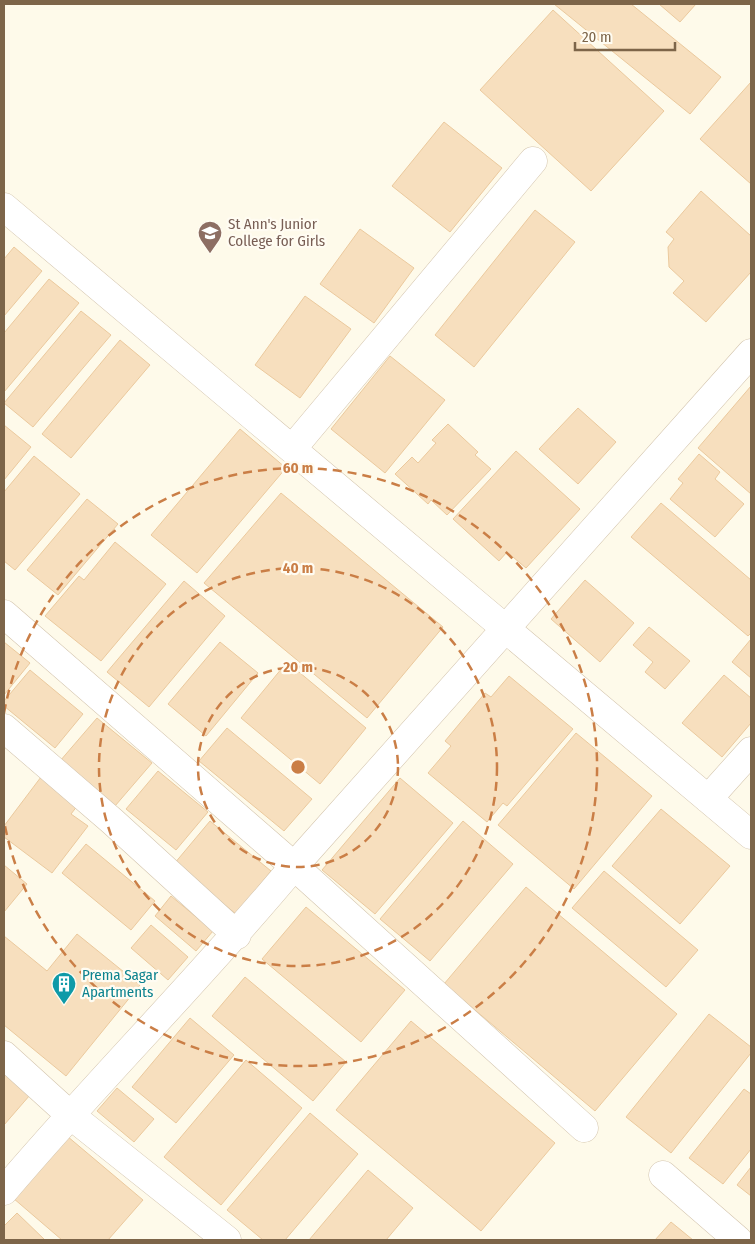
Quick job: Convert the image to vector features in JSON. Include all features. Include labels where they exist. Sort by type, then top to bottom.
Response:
[{"type":"street","points":[[292,449],[533,161]]},
{"type":"street","points":[[4,207],[751,835]]},
{"type":"street","points":[[4,1191],[69,1114],[237,935],[294,866],[751,353]]},
{"type":"street","points":[[4,614],[294,866],[584,1128]]},
{"type":"street","points":[[4,728],[112,821],[237,935]]},
{"type":"street","points":[[708,799],[751,750]]},
{"type":"street","points":[[4,1055],[69,1114],[227,1240]]},
{"type":"street","points":[[663,1175],[738,1240]]},
{"type":"building","points":[[554,4],[631,4],[721,77],[690,114]]},
{"type":"building","points":[[659,4],[696,4],[680,22]]},
{"type":"building","points":[[553,10],[664,111],[591,191],[480,90]]},
{"type":"building","points":[[751,82],[751,184],[700,139]]},
{"type":"building","points":[[444,122],[502,168],[450,232],[392,186]]},
{"type":"building","points":[[701,191],[751,236],[751,272],[706,322],[673,293],[684,281],[669,267],[668,247],[674,239],[666,232]]},
{"type":"building","points":[[535,210],[575,242],[474,367],[435,335]]},
{"type":"building","points":[[360,229],[414,268],[374,323],[320,284]]},
{"type":"building","points":[[14,247],[42,271],[4,316],[4,259]]},
{"type":"building","points":[[49,279],[79,303],[4,392],[4,333]]},
{"type":"building","points":[[305,296],[351,329],[300,398],[255,365]]},
{"type":"building","points":[[81,311],[111,335],[33,427],[4,403]]},
{"type":"building","points":[[120,340],[150,365],[71,458],[42,434]]},
{"type":"building","points":[[390,356],[445,400],[385,473],[331,429]]},
{"type":"building","points":[[751,386],[751,494],[698,448]]},
{"type":"building","points":[[578,408],[616,442],[578,484],[539,449]]},
{"type":"building","points":[[448,424],[478,452],[475,455],[491,469],[447,515],[431,500],[428,504],[395,474],[412,457],[418,463],[436,443],[432,440]]},
{"type":"building","points":[[4,425],[31,447],[4,480]]},
{"type":"building","points":[[240,429],[286,468],[197,573],[151,535]]},
{"type":"building","points":[[516,451],[580,509],[526,568],[507,552],[499,561],[453,519]]},
{"type":"building","points":[[699,454],[720,472],[715,479],[744,504],[715,537],[670,499],[683,483],[678,479]]},
{"type":"building","points":[[34,456],[80,494],[15,570],[4,561],[4,492]]},
{"type":"building","points":[[281,493],[443,627],[367,718],[204,583]]},
{"type":"building","points":[[87,499],[118,524],[58,595],[27,570]]},
{"type":"building","points":[[661,503],[751,580],[751,633],[748,636],[631,537]]},
{"type":"building","points":[[115,542],[166,584],[101,661],[45,616],[79,576],[84,580]]},
{"type":"building","points":[[585,580],[634,623],[600,662],[551,619]]},
{"type":"building","points":[[184,581],[225,616],[149,707],[107,672]]},
{"type":"building","points":[[649,627],[690,661],[665,689],[645,672],[653,662],[633,645]]},
{"type":"building","points":[[751,639],[751,678],[732,662]]},
{"type":"building","points":[[4,642],[30,663],[4,695]]},
{"type":"building","points":[[220,642],[258,673],[206,736],[168,704]]},
{"type":"building","points":[[287,662],[366,728],[320,784],[241,718]]},
{"type":"building","points":[[30,670],[83,714],[55,748],[4,706],[4,701]]},
{"type":"building","points":[[724,675],[751,698],[751,723],[722,757],[682,723]]},
{"type":"building","points":[[509,676],[573,729],[507,806],[503,803],[487,822],[428,773],[451,746],[445,741],[485,693],[491,697]]},
{"type":"building","points":[[97,718],[152,763],[115,806],[60,761]]},
{"type":"building","points":[[227,728],[312,799],[284,831],[199,761]]},
{"type":"building","points":[[576,733],[652,796],[574,889],[498,825]]},
{"type":"building","points":[[158,771],[208,812],[176,850],[126,809]]},
{"type":"building","points":[[41,777],[78,805],[71,814],[88,826],[52,873],[4,837],[4,826]]},
{"type":"building","points":[[400,778],[453,823],[375,914],[322,870]]},
{"type":"building","points":[[661,809],[730,866],[680,924],[612,866]]},
{"type":"building","points":[[210,821],[271,871],[236,914],[174,864]]},
{"type":"building","points":[[463,821],[513,864],[430,961],[380,919]]},
{"type":"building","points":[[86,844],[155,901],[131,930],[62,873]]},
{"type":"building","points":[[4,865],[27,884],[4,912]]},
{"type":"building","points":[[604,871],[698,950],[666,987],[572,908]]},
{"type":"building","points":[[526,887],[677,1014],[595,1111],[444,984]]},
{"type":"building","points":[[171,896],[213,931],[196,951],[155,916]]},
{"type":"building","points":[[306,907],[405,990],[361,1042],[262,959]]},
{"type":"building","points":[[151,925],[188,957],[168,980],[131,948]]},
{"type":"building","name":"Prema Sagar Apartments","points":[[77,934],[140,985],[66,1076],[4,1025],[4,936],[47,971]]},
{"type":"building","points":[[245,977],[346,1062],[313,1101],[212,1016]]},
{"type":"building","points":[[709,1014],[751,1047],[751,1053],[671,1153],[626,1117]]},
{"type":"building","points":[[190,1018],[234,1055],[176,1123],[132,1087]]},
{"type":"building","points":[[411,1021],[555,1143],[481,1231],[336,1110]]},
{"type":"building","points":[[246,1060],[302,1108],[221,1205],[164,1157]]},
{"type":"building","points":[[4,1074],[30,1095],[4,1125]]},
{"type":"building","points":[[117,1088],[154,1119],[134,1142],[97,1111]]},
{"type":"building","points":[[744,1089],[751,1094],[751,1149],[723,1184],[689,1158]]},
{"type":"building","points":[[310,1113],[358,1154],[285,1240],[263,1240],[227,1210]]},
{"type":"building","points":[[67,1136],[143,1200],[108,1240],[62,1240],[13,1198]]},
{"type":"building","points":[[751,1167],[751,1196],[737,1185]]},
{"type":"building","points":[[368,1170],[413,1208],[386,1240],[309,1240]]},
{"type":"building","points":[[17,1213],[45,1240],[4,1240],[4,1226]]},
{"type":"building","points":[[671,1222],[693,1240],[655,1240]]},
{"type":"place","name":"St Ann's Junior College for Girls","points":[[210,254]]},
{"type":"place","name":"Prema Sagar Apartments","points":[[64,1005]]}]
